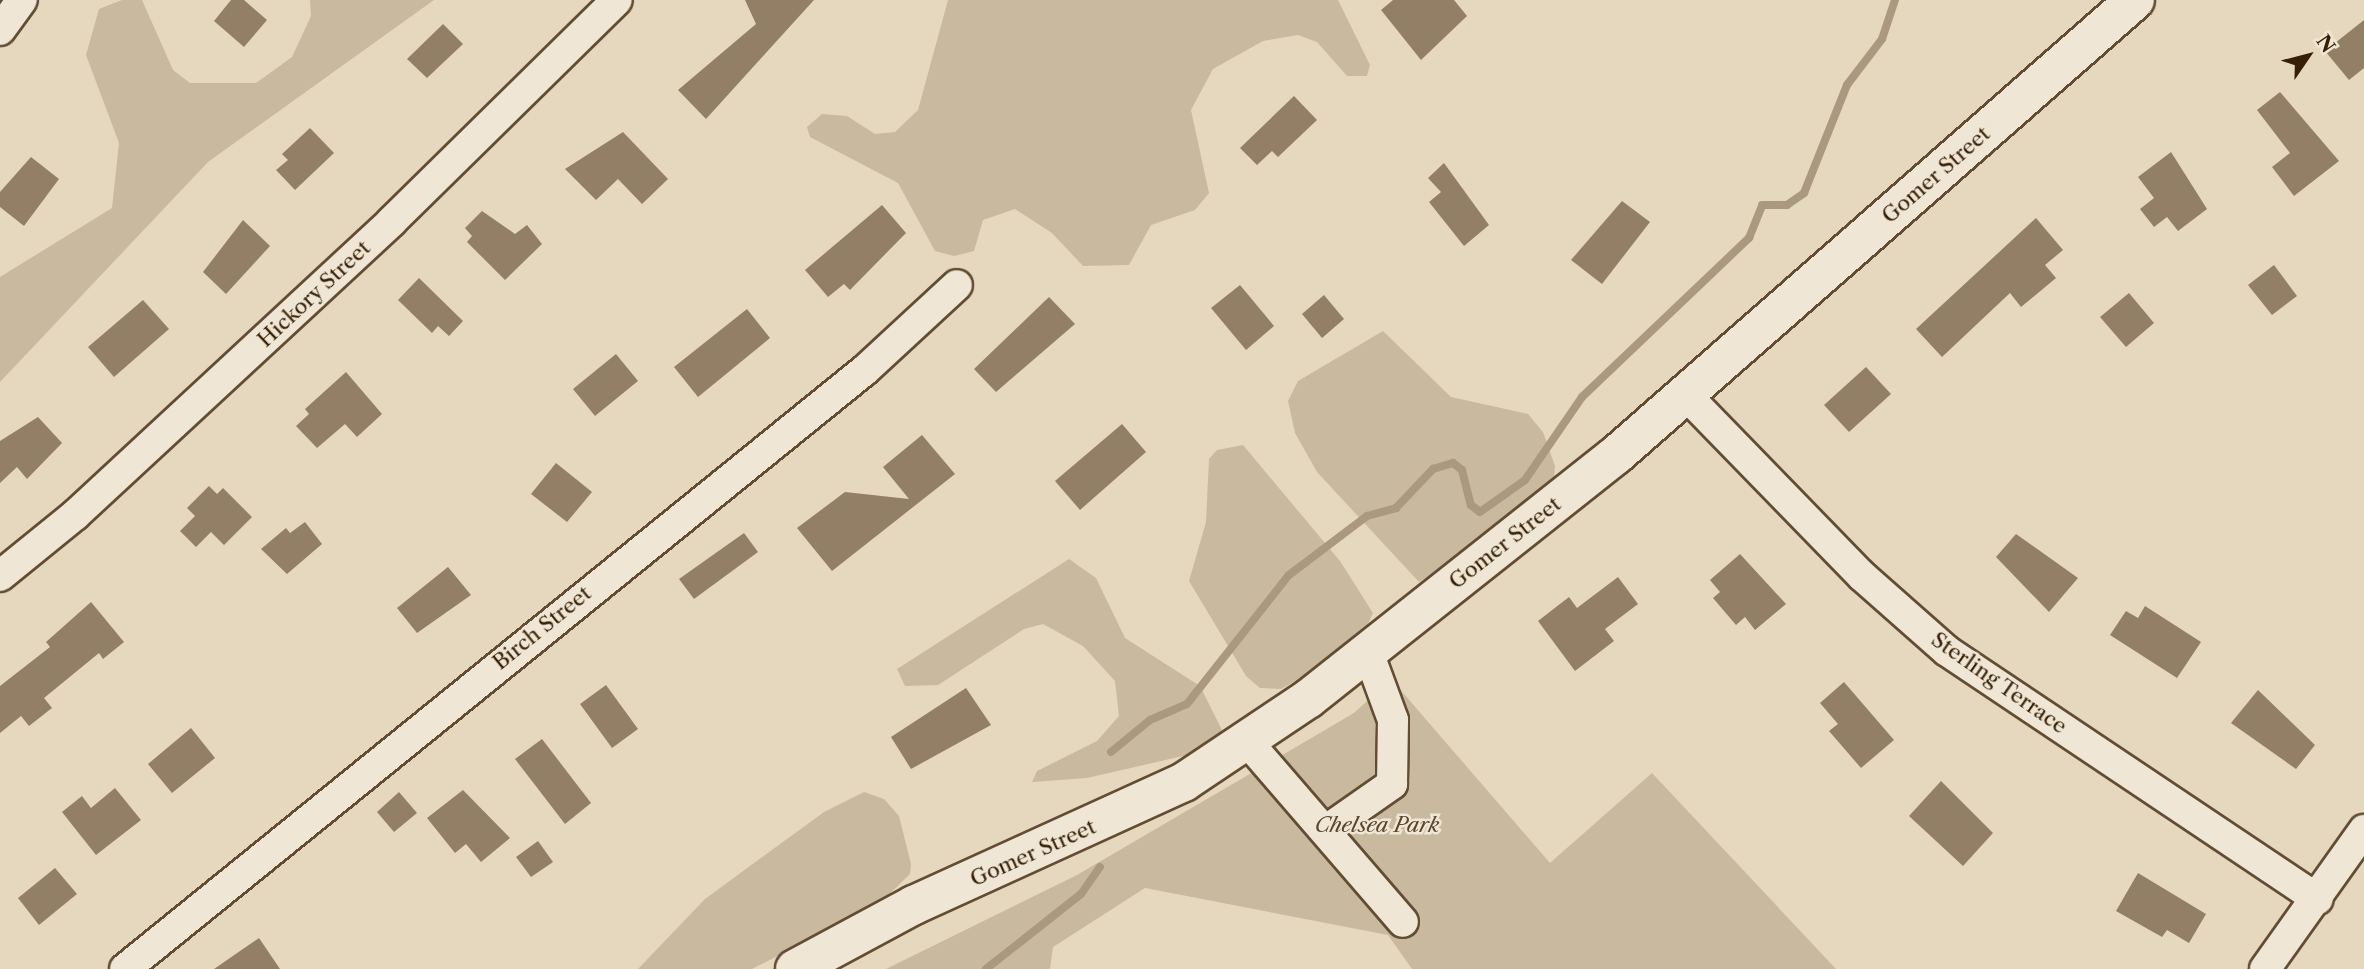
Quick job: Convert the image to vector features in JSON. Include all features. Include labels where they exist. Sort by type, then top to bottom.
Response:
[{"type":"street","points":[[0,30],[22,0]]},
{"type":"street","name":"Hickory Street","points":[[0,576],[75,515],[392,220],[617,0]]},
{"type":"street","name":"Gomer Street","points":[[795,969],[914,905],[1184,782],[1246,740],[1367,652],[1685,394],[2136,0]]},
{"type":"street","name":"Birch Street","points":[[125,969],[866,370],[957,285]]},
{"type":"street","name":"Sterling Terrace","points":[[1685,394],[1862,576],[1947,651],[2318,899]]},
{"type":"street","points":[[1325,831],[1392,783],[1393,720],[1367,652]]},
{"type":"street","points":[[1246,740],[1403,922]]},
{"type":"street","points":[[2265,969],[2318,899],[2364,830]]},
{"type":"green space","points":[[122,0],[142,0],[173,70],[190,83],[256,83],[292,57],[311,16],[310,0],[434,0],[208,162],[0,382],[0,277],[112,208],[119,143],[86,55],[99,9]]},
{"type":"green space","points":[[948,0],[1338,0],[1370,65],[1367,76],[1347,76],[1317,42],[1298,35],[1263,41],[1213,69],[1191,110],[1209,193],[1195,210],[1151,225],[1129,265],[1083,266],[1052,233],[1015,209],[983,220],[974,251],[954,256],[935,251],[898,183],[810,137],[807,127],[822,114],[847,116],[875,134],[895,132],[918,110]]},
{"type":"green space","points":[[1383,331],[1451,397],[1528,414],[1543,432],[1555,466],[1554,478],[1527,512],[1419,582],[1317,472],[1295,433],[1288,401],[1298,381]]},
{"type":"green space","points":[[1243,445],[1340,561],[1373,613],[1358,645],[1281,689],[1260,688],[1246,676],[1189,581],[1206,522],[1209,459],[1217,450]]},
{"type":"green space","points":[[1069,559],[1096,578],[1125,638],[1200,686],[1225,736],[1196,753],[1087,778],[1032,782],[1037,771],[1097,741],[1119,716],[1115,681],[1083,646],[1043,624],[1024,629],[938,685],[905,686],[897,669]]},
{"type":"green space","name":"Chelsea Park","points":[[1391,679],[1550,863],[1652,773],[1836,969],[1412,969],[1388,935],[1145,888],[1053,947],[1050,969],[886,969],[1077,875],[1354,713]]},
{"type":"green space","points":[[864,792],[884,799],[899,816],[911,864],[910,874],[879,904],[752,969],[638,969],[705,899],[824,812]]},
{"type":"building","points":[[231,0],[244,0],[267,20],[244,47],[214,21]]},
{"type":"building","points":[[745,0],[814,0],[706,119],[678,90],[756,24]]},
{"type":"building","points":[[1393,0],[1454,0],[1467,16],[1421,60],[1381,10]]},
{"type":"building","points":[[2364,20],[2364,68],[2349,80],[2325,51]]},
{"type":"building","points":[[443,24],[463,44],[427,78],[407,59]]},
{"type":"building","points":[[2280,92],[2339,161],[2294,196],[2272,167],[2290,153],[2257,110]]},
{"type":"building","points":[[1294,96],[1317,120],[1278,157],[1272,151],[1257,165],[1240,148]]},
{"type":"building","points":[[310,128],[334,153],[295,190],[276,170],[288,160],[282,154]]},
{"type":"building","points":[[623,132],[668,179],[642,204],[618,179],[596,200],[565,169]]},
{"type":"building","points":[[2171,152],[2207,209],[2178,231],[2167,217],[2154,227],[2140,209],[2154,198],[2138,177]]},
{"type":"building","points":[[31,157],[59,179],[24,226],[0,207],[0,192]]},
{"type":"building","points":[[1444,163],[1489,225],[1464,246],[1429,202],[1441,192],[1428,178]]},
{"type":"building","points":[[1622,201],[1650,222],[1602,284],[1571,260]]},
{"type":"building","points":[[882,205],[906,233],[850,290],[844,284],[828,297],[805,270]]},
{"type":"building","points":[[482,211],[515,234],[527,225],[542,244],[505,280],[467,242],[472,236],[465,228]]},
{"type":"building","points":[[2036,218],[2063,250],[2045,265],[2056,278],[2021,307],[2010,293],[1942,357],[1916,329]]},
{"type":"building","points":[[243,220],[270,246],[226,294],[203,272]]},
{"type":"building","points":[[2274,265],[2297,296],[2272,315],[2248,285]]},
{"type":"building","points":[[419,278],[463,321],[449,336],[438,326],[432,333],[398,300]]},
{"type":"building","points":[[1240,285],[1274,326],[1246,350],[1211,308]]},
{"type":"building","points":[[2129,293],[2154,323],[2126,347],[2100,317]]},
{"type":"building","points":[[1324,295],[1344,319],[1322,338],[1302,314]]},
{"type":"building","points":[[1049,297],[1075,324],[996,392],[974,369]]},
{"type":"building","points":[[143,300],[169,329],[114,377],[88,347]]},
{"type":"building","points":[[747,309],[770,338],[698,397],[674,367]]},
{"type":"building","points":[[616,354],[638,381],[595,416],[573,389]]},
{"type":"building","points":[[1866,367],[1891,394],[1849,432],[1824,405]]},
{"type":"building","points":[[346,372],[382,414],[357,437],[345,424],[317,448],[296,426],[309,414],[305,409]]},
{"type":"building","points":[[38,417],[62,443],[27,479],[17,467],[0,483],[0,441]]},
{"type":"building","points":[[1122,424],[1146,452],[1080,510],[1055,481]]},
{"type":"building","points":[[922,435],[955,474],[832,571],[797,528],[845,492],[909,499],[883,467]]},
{"type":"building","points":[[556,463],[592,492],[567,522],[531,494]]},
{"type":"building","points":[[209,486],[217,494],[223,488],[252,517],[224,545],[211,532],[196,547],[180,531],[195,516],[187,508]]},
{"type":"building","points":[[305,522],[322,544],[287,574],[261,549],[286,528],[290,533]]},
{"type":"building","points":[[744,533],[758,552],[694,599],[679,579]]},
{"type":"building","points":[[2016,534],[2078,578],[2049,612],[1996,557]]},
{"type":"building","points":[[1740,554],[1786,604],[1755,630],[1745,617],[1736,625],[1713,598],[1720,592],[1710,580]]},
{"type":"building","points":[[448,567],[471,595],[417,633],[397,608]]},
{"type":"building","points":[[1618,577],[1638,604],[1605,629],[1614,641],[1575,671],[1538,621],[1569,597],[1577,608]]},
{"type":"building","points":[[91,602],[124,642],[103,659],[99,653],[44,698],[52,708],[29,726],[21,716],[0,733],[0,686],[50,647],[46,642]]},
{"type":"building","points":[[2145,606],[2201,642],[2177,678],[2110,635],[2126,611],[2138,618]]},
{"type":"building","points":[[1844,682],[1894,740],[1861,768],[1829,731],[1838,724],[1820,703]]},
{"type":"building","points":[[606,685],[638,729],[612,748],[580,704]]},
{"type":"building","points":[[966,688],[991,725],[911,769],[891,737]]},
{"type":"building","points":[[2258,690],[2315,745],[2296,769],[2231,723]]},
{"type":"building","points":[[191,728],[215,758],[172,793],[148,764]]},
{"type":"building","points":[[542,739],[591,803],[565,824],[515,759]]},
{"type":"building","points":[[1941,781],[1993,833],[1963,866],[1909,816]]},
{"type":"building","points":[[115,788],[141,820],[96,855],[62,812],[82,796],[91,808]]},
{"type":"building","points":[[463,790],[510,838],[481,862],[466,844],[455,853],[427,818]]},
{"type":"building","points":[[399,792],[417,813],[394,832],[377,812]]},
{"type":"building","points":[[538,841],[553,862],[531,877],[516,857]]},
{"type":"building","points":[[55,868],[77,894],[39,925],[18,898]]},
{"type":"building","points":[[2138,873],[2206,914],[2189,943],[2167,930],[2162,937],[2116,911]]},
{"type":"building","points":[[259,938],[280,969],[214,969]]},
{"type":"waterway","points":[[1111,752],[1150,720],[1187,704],[1289,575],[1367,516],[1396,508],[1433,469],[1453,463],[1462,470],[1471,505],[1480,512],[1525,480],[1582,397],[1749,238],[1762,205],[1787,205],[1804,193],[1847,85],[1882,39],[1895,0]]},
{"type":"waterway","points":[[986,969],[1081,894],[1100,867]]}]
